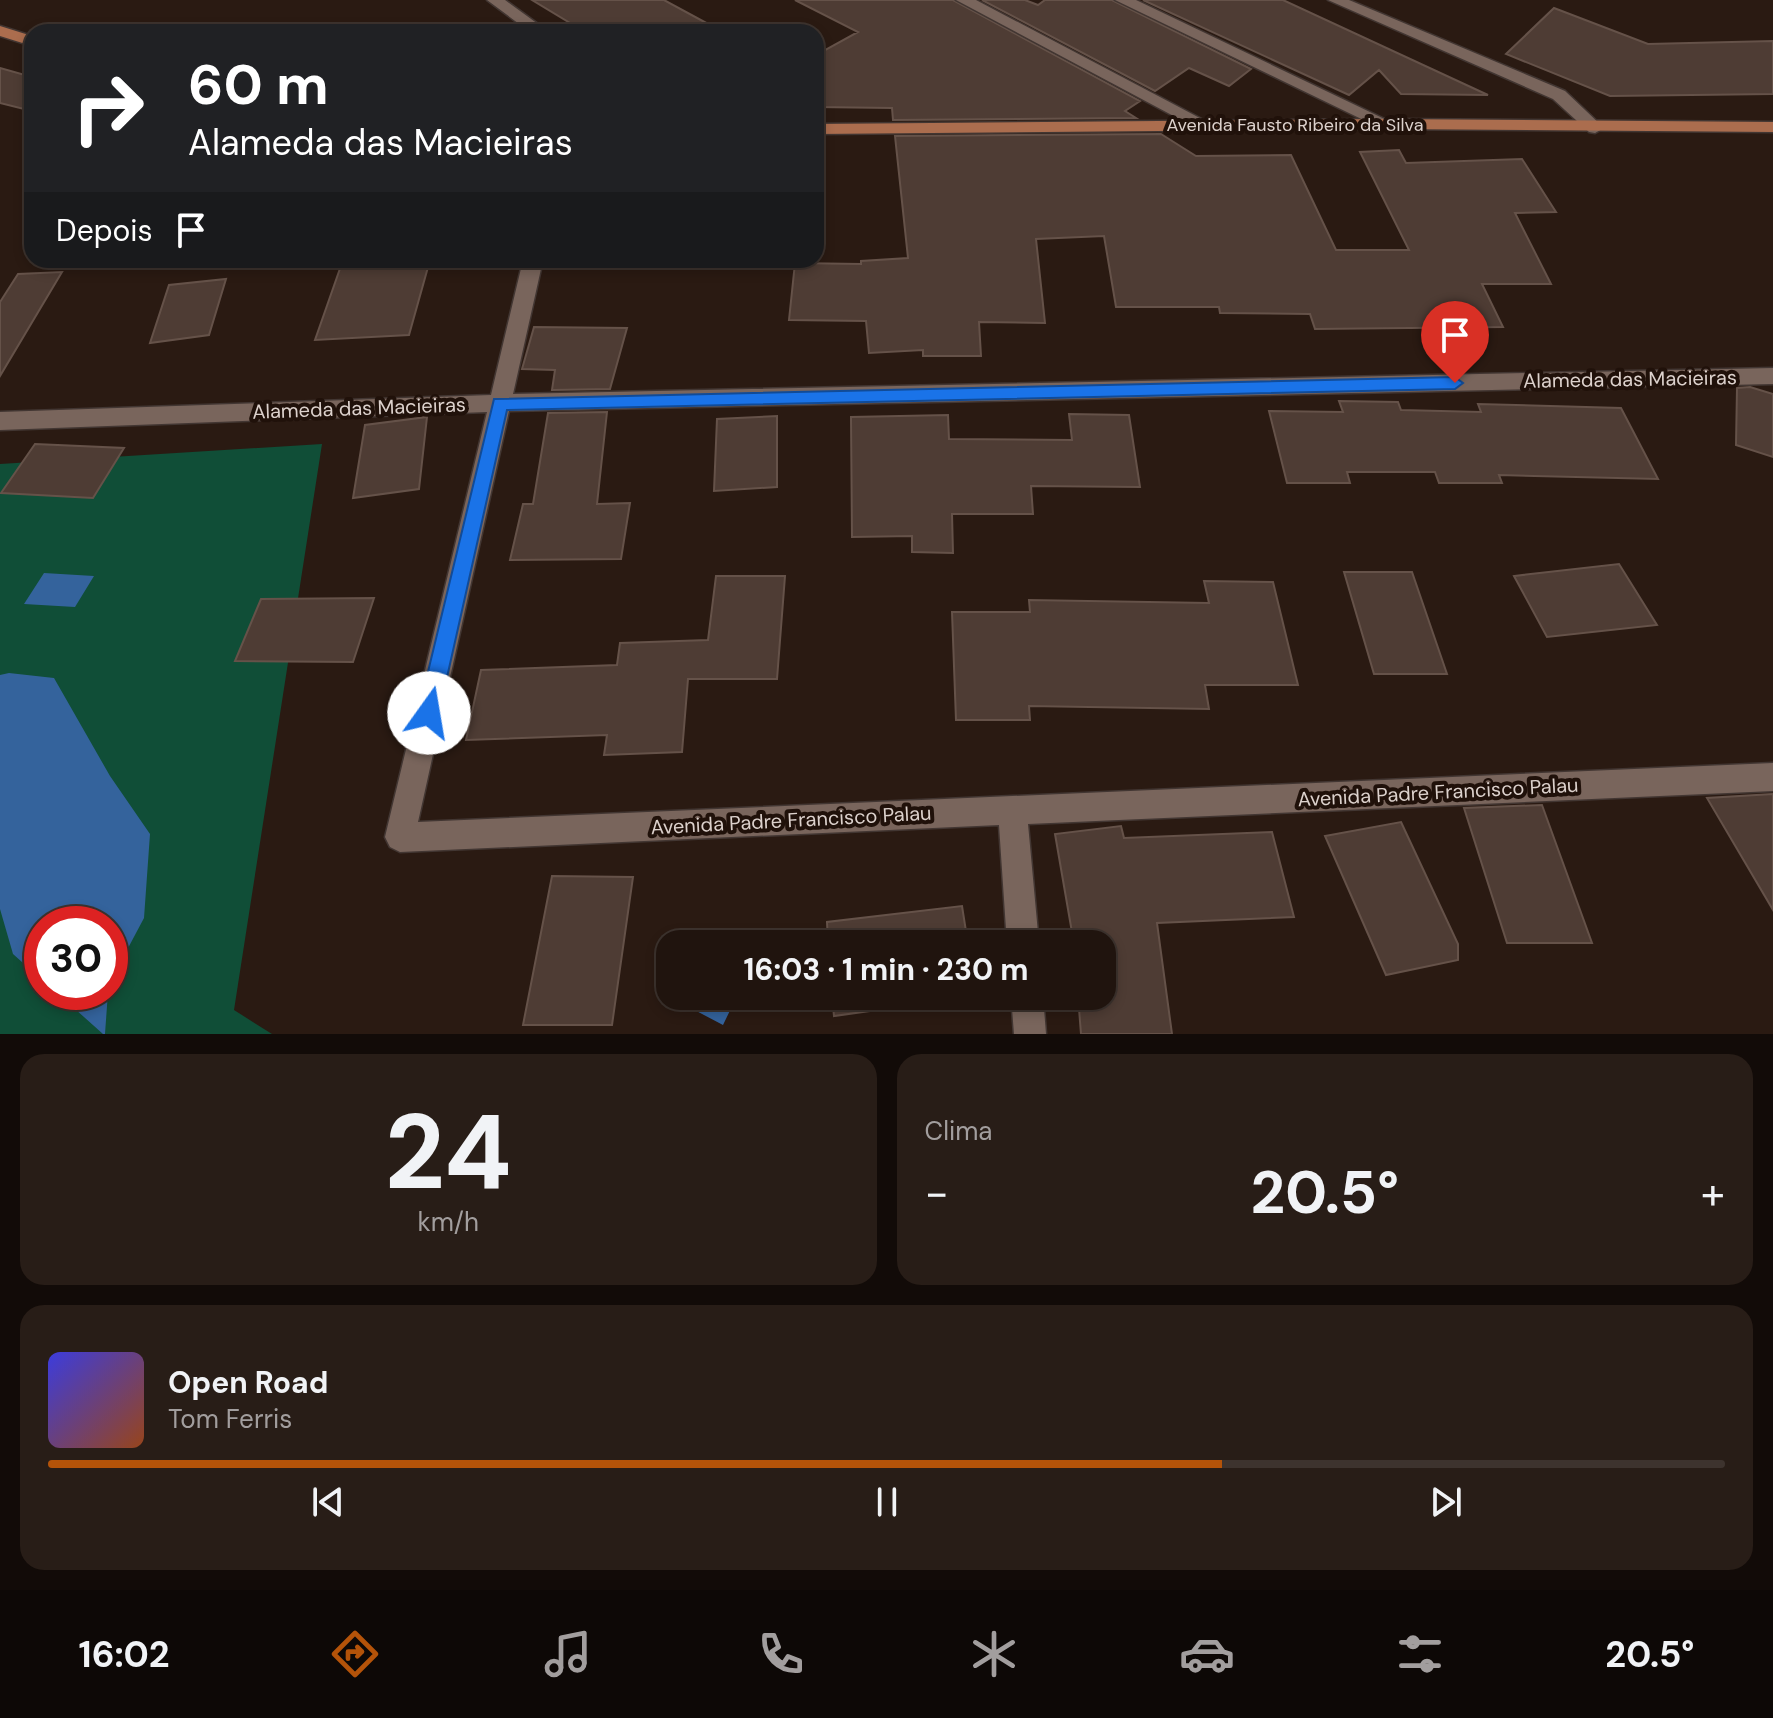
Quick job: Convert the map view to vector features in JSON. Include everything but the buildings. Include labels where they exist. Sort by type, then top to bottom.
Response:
[{"type":"main road","points":[[0,31],[24,38]]},
{"type":"main road","name":"Avenida Fausto Ribeiro da Silva","points":[[824,129],[1386,124],[1770,129]]},
{"type":"street","points":[[495,0],[530,24]]},
{"type":"street","points":[[964,0],[1204,125]]},
{"type":"street","points":[[1123,0],[1386,124]]},
{"type":"street","points":[[1336,0],[1559,95],[1595,128]]},
{"type":"street","name":"Avenida Padre Francisco Palau","points":[[531,268],[400,837],[1773,777]]},
{"type":"street","name":"Alameda das Macieiras","points":[[0,421],[500,403],[1773,376]]},
{"type":"street","points":[[1012,810],[1022,930]]},
{"type":"street","points":[[1028,1010],[1030,1034]]},
{"type":"green space","points":[[322,444],[234,1010],[272,1034],[0,1034],[0,464]]},
{"type":"water","points":[[44,573],[94,576],[75,607],[24,604]]},
{"type":"water","points":[[9,673],[54,678],[110,776],[150,834],[144,918],[128,948],[128,906],[24,906],[24,964],[13,954],[0,909],[0,675]]},
{"type":"water","points":[[76,1010],[107,1010],[103,1034]]},
{"type":"water","points":[[694,1010],[730,1010],[723,1025]]},
{"type":"route","points":[[429,713],[500,403],[1455,383]]}]
